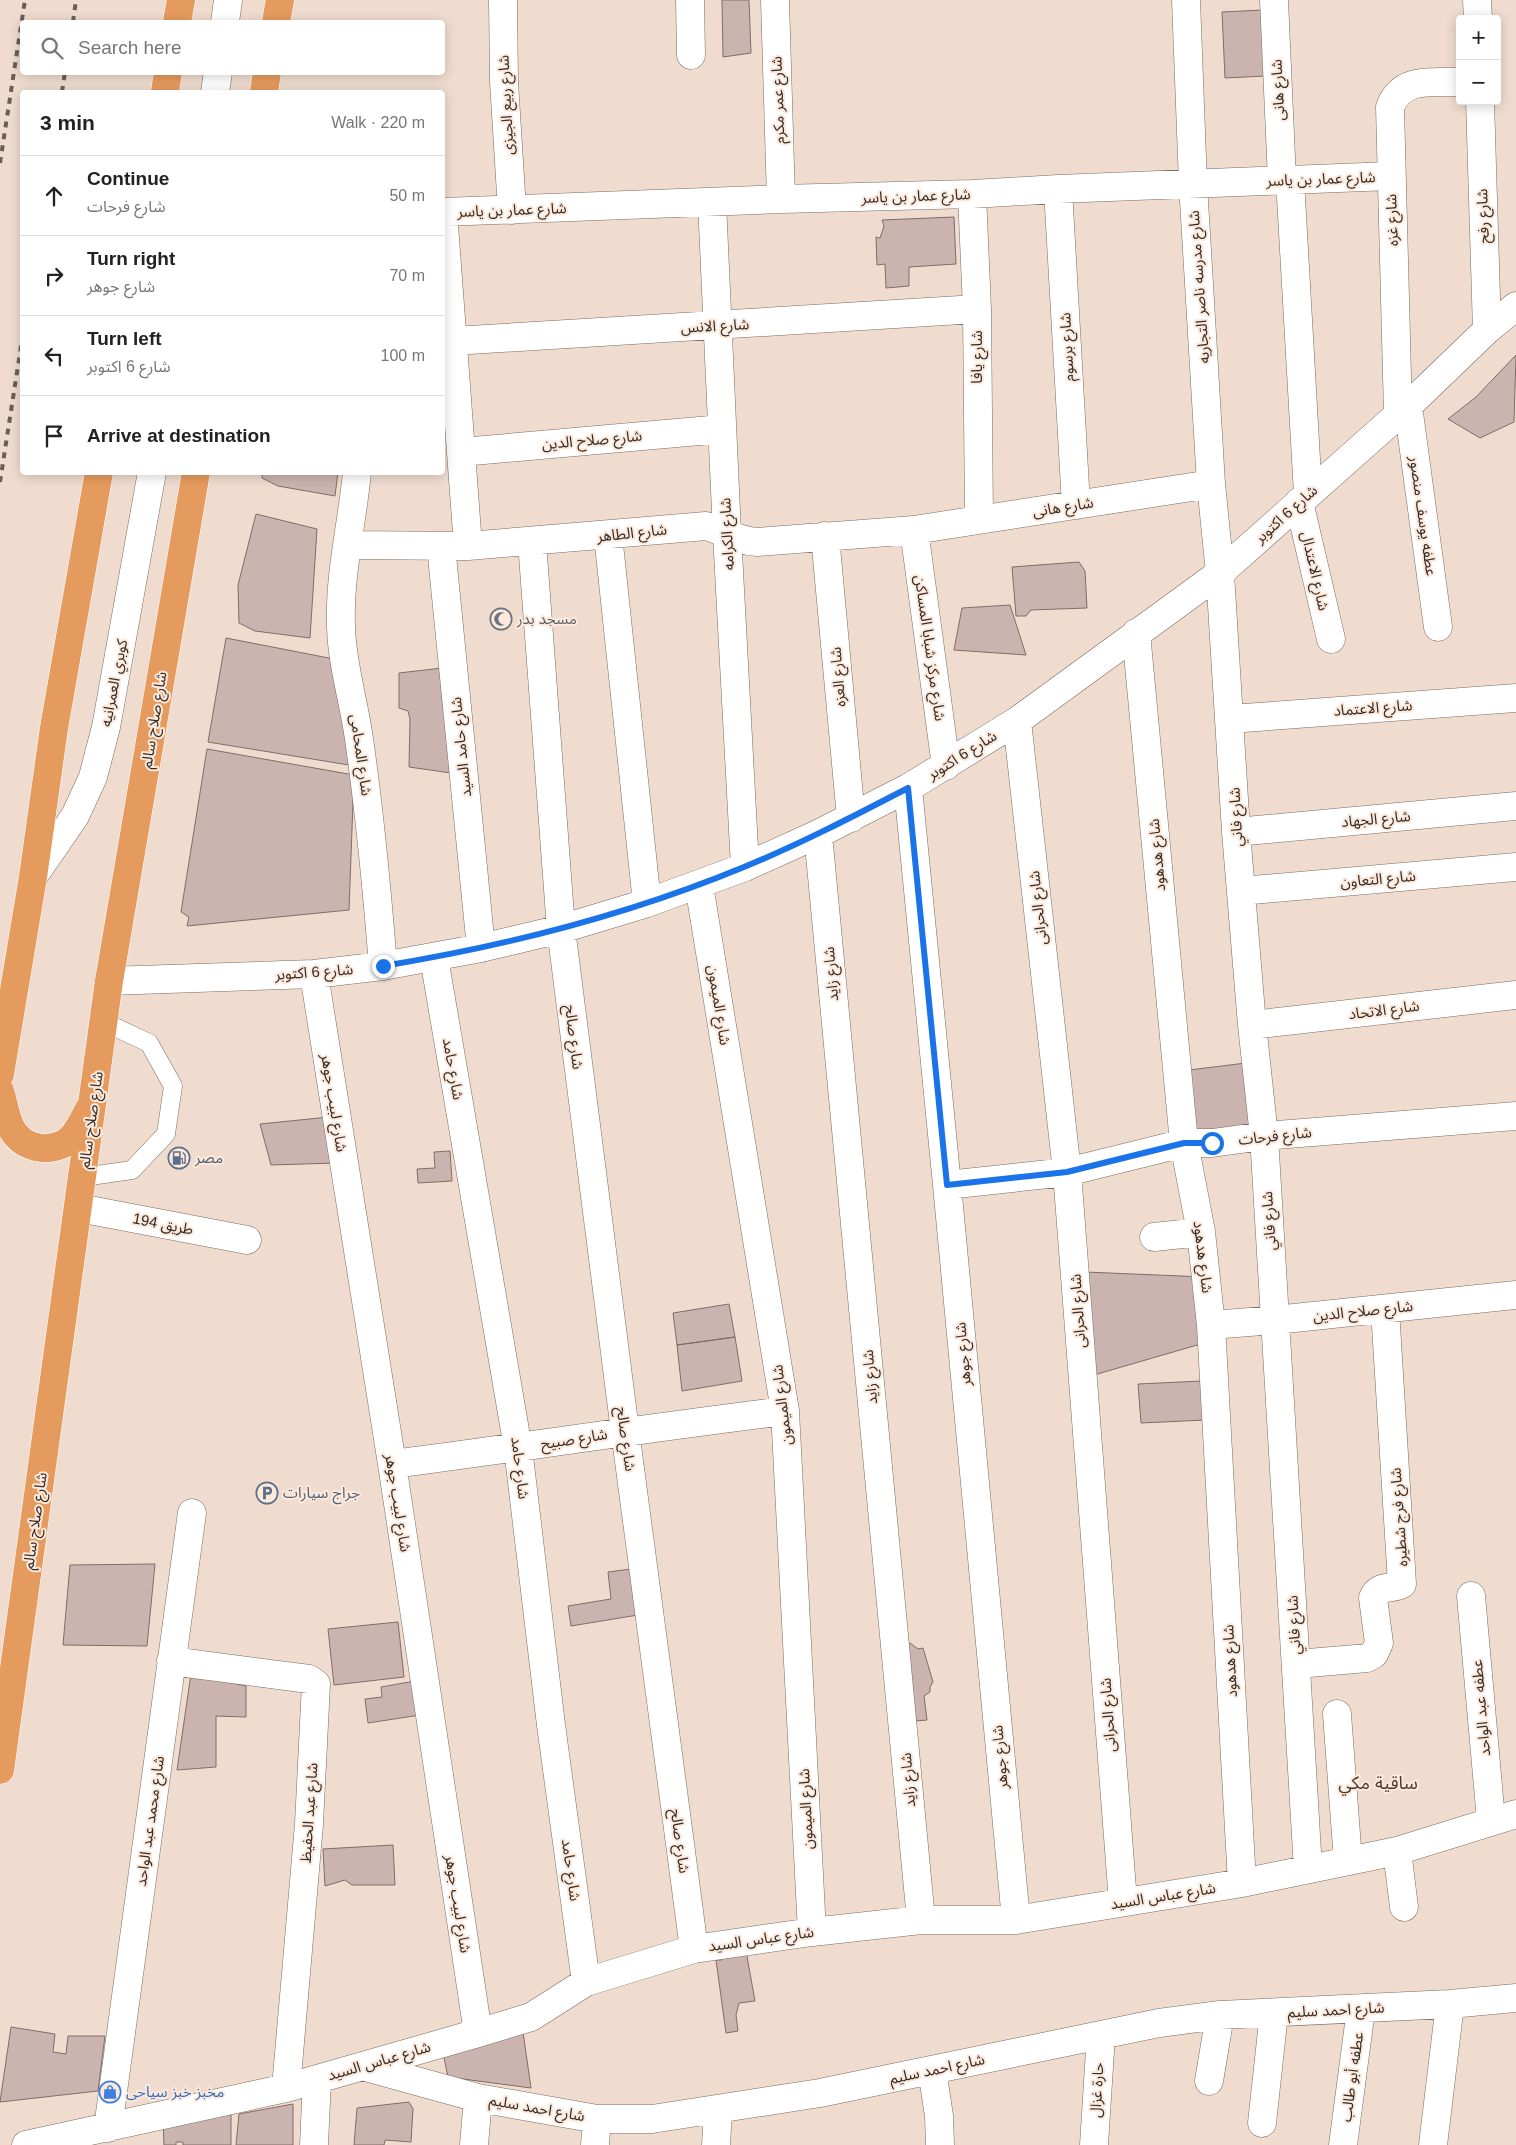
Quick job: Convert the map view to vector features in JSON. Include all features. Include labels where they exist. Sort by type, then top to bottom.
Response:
[{"type":"highway","points":[[177,20],[181,0]]},
{"type":"highway","points":[[276,20],[280,0]]},
{"type":"highway","points":[[164,90],[167,75]]},
{"type":"highway","points":[[264,90],[267,75]]},
{"type":"highway","points":[[0,1074],[33,877],[54,728],[98,475]]},
{"type":"highway","name":"شارع صلاح سالم","points":[[0,1770],[109,981],[195,475]]},
{"type":"highway","points":[[0,1091],[13,1131],[28,1145],[46,1149],[66,1143],[78,1128],[93,1103]]},
{"type":"street","points":[[225,20],[228,0]]},
{"type":"street","name":"شارع ربيع الجيزى","points":[[502,0],[504,82],[512,210]]},
{"type":"street","points":[[690,0],[691,55]]},
{"type":"street","name":"شارع عمر مكرم","points":[[775,0],[781,199]]},
{"type":"street","points":[[1186,0],[1195,0]]},
{"type":"street","name":"شارع مدرسه ناصر التجاريه","points":[[1186,0],[1192,184],[1211,484],[1220,573]]},
{"type":"street","name":"شارع هانى","points":[[1274,0],[1286,180]]},
{"type":"street","points":[[1477,0],[1478,15]]},
{"type":"street","points":[[215,90],[218,75]]},
{"type":"street","name":"شارع غزه","points":[[1403,410],[1390,176],[1390,107],[1398,92],[1413,84],[1456,82]]},
{"type":"street","name":"شارع رفح","points":[[1480,105],[1487,330]]},
{"type":"street","name":"شارع عمار بن ياسر","points":[[445,212],[781,199],[972,194],[1390,176]]},
{"type":"street","points":[[1286,180],[1304,498]]},
{"type":"street","name":"شارع برسوم","points":[[1058,189],[1076,505]]},
{"type":"street","name":"شارع يافا","points":[[972,194],[977,309],[978,520]]},
{"type":"street","name":"شارع الكرامه","points":[[712,202],[745,867]]},
{"type":"street","points":[[445,238],[468,546]]},
{"type":"street","name":"شارع 6 اكتوبر","points":[[109,981],[314,974],[434,958],[561,929],[647,903],[745,867],[818,834],[908,788],[1017,721],[1220,573],[1403,410],[1487,330],[1516,306]]},
{"type":"street","name":"شارع الانس","points":[[453,341],[977,309]]},
{"type":"street","name":"عطفه يوسف منصور","points":[[1403,410],[1438,627]]},
{"type":"street","name":"شارع صلاح الدين","points":[[461,452],[722,429]]},
{"type":"street","name":"كوبري العمرانيه","points":[[33,877],[75,816],[93,777],[106,727],[152,475]]},
{"type":"street","name":"شارع المحامى","points":[[357,475],[341,587],[341,629],[346,672],[355,713],[367,795],[383,966]]},
{"type":"street","name":"شارع هانى","points":[[914,530],[1211,484]]},
{"type":"street","name":"شارع الاعتدال","points":[[1304,498],[1331,639]]},
{"type":"street","name":"شارع الطاهر","points":[[347,545],[468,546],[706,526],[746,542],[914,530]]},
{"type":"street","name":"شارع مركز شبابا المساكن","points":[[914,530],[946,766]]},
{"type":"street","points":[[608,535],[647,903]]},
{"type":"street","name":"شارع العزه","points":[[825,536],[851,818]]},
{"type":"street","name":"شارع صالح","points":[[532,542],[561,929],[694,1949]]},
{"type":"street","name":"شارع حامد السيد","points":[[441,546],[481,948]]},
{"type":"street","name":"شارع فاني","points":[[1220,573],[1236,832],[1252,1025],[1264,1136],[1308,1870]]},
{"type":"street","name":"شارع هدهود","points":[[1136,633],[1184,1143],[1201,1232],[1211,1325],[1242,1883]]},
{"type":"street","name":"شارع الاعتماد","points":[[1230,719],[1516,698]]},
{"type":"street","name":"شارع الحرانى","points":[[1017,721],[1067,1172],[1122,1902]]},
{"type":"street","name":"شارع جوهر","points":[[908,788],[1016,1920]]},
{"type":"street","name":"شارع الجهاد","points":[[1236,832],[1516,806]]},
{"type":"street","name":"شارع زايد","points":[[818,834],[921,1920]]},
{"type":"street","name":"شارع التعاون","points":[[1241,890],[1516,868]]},
{"type":"street","name":"شارع الميمون","points":[[699,885],[785,1411],[812,1932]]},
{"type":"street","name":"شارع حامد","points":[[434,958],[518,1448],[551,1726],[586,1982]]},
{"type":"street","name":"شارع لبيب جوهر","points":[[314,974],[392,1464],[478,2033]]},
{"type":"street","name":"شارع الاتحاد","points":[[1252,1025],[1516,995]]},
{"type":"street","name":"شارع فرحات","points":[[947,1185],[1067,1172],[1184,1143],[1212,1143],[1264,1136],[1516,1116]]},
{"type":"street","name":"طريق 194","points":[[79,1208],[247,1240]]},
{"type":"street","points":[[1154,1237],[1201,1232]]},
{"type":"street","name":"شارع صلاح الدين","points":[[1211,1325],[1516,1296]]},
{"type":"street","name":"شارع فرج شطيره","points":[[1297,1664],[1367,1658],[1374,1654],[1379,1643],[1373,1598],[1378,1589],[1402,1584],[1385,1309]]},
{"type":"street","name":"شارع صبيح","points":[[392,1464],[518,1448],[625,1431],[785,1411]]},
{"type":"street","name":"شارع محمد عبد الواحد","points":[[108,2128],[192,1513]]},
{"type":"street","name":"عطفه عبد الواحد","points":[[1471,1596],[1504,1817]]},
{"type":"street","name":"شارع عبد الحفيظ","points":[[171,1662],[309,1679],[316,1684],[309,1824],[286,2088]]},
{"type":"street","points":[[1337,1714],[1348,1861]]},
{"type":"street","name":"شارع عباس السيد","points":[[26,2145],[108,2128],[139,2133],[286,2088],[531,2018],[586,1982],[694,1949],[812,1932],[921,1920],[1016,1920],[1242,1883],[1308,1870],[1397,1851],[1504,1817]]},
{"type":"street","points":[[1397,1851],[1404,1907]]},
{"type":"street","name":"شارع احمد سليم","points":[[362,2066],[596,2132],[652,2120],[820,2093],[1159,2023],[1220,2015],[1450,2004],[1516,1998]]},
{"type":"street","points":[[1434,2145],[1450,2004]]},
{"type":"street","name":"عطفه أبو طالب","points":[[1343,2145],[1361,2009]]},
{"type":"street","points":[[1262,2123],[1274,2013]]},
{"type":"street","points":[[1209,2081],[1220,2015]]},
{"type":"street","name":"حارة غزال","points":[[1094,2145],[1100,2035]]},
{"type":"street","points":[[932,2070],[945,2144]]},
{"type":"street","points":[[314,2145],[317,2079]]},
{"type":"street","points":[[474,2145],[478,2098]]},
{"type":"street","points":[[716,2145],[718,2110]]},
{"type":"lane","points":[[83,1177],[132,1170],[166,1134],[173,1086],[149,1043],[104,1022]]},
{"type":"building","points":[[722,0],[749,0],[751,53],[723,57]]},
{"type":"building","points":[[1263,10],[1266,76],[1225,78],[1222,12]]},
{"type":"building","points":[[954,217],[956,264],[909,267],[909,286],[886,288],[885,264],[877,265],[876,237],[880,238],[884,226],[882,220]]},
{"type":"building","points":[[1516,355],[1514,422],[1480,438],[1448,419],[1476,397]]},
{"type":"building","points":[[262,475],[338,475],[335,496],[278,486],[262,478]]},
{"type":"building","points":[[256,514],[317,529],[310,638],[255,631],[239,623],[238,585]]},
{"type":"building","points":[[1079,562],[1085,571],[1087,608],[1031,610],[1026,616],[1016,616],[1012,567]]},
{"type":"building","points":[[1010,605],[1026,655],[954,650],[962,608]]},
{"type":"building","points":[[226,638],[334,659],[349,765],[208,742]]},
{"type":"building","points":[[442,668],[451,773],[409,767],[410,719],[408,711],[399,708],[399,673]]},
{"type":"building","points":[[207,749],[354,775],[349,910],[187,926],[189,917],[181,912]]},
{"type":"building","points":[[1246,1063],[1252,1129],[1194,1132],[1189,1070]]},
{"type":"building","points":[[329,1117],[336,1163],[271,1165],[260,1124]]},
{"type":"building","points":[[450,1151],[452,1181],[418,1183],[417,1169],[435,1168],[434,1152]]},
{"type":"building","points":[[1085,1272],[1205,1277],[1211,1341],[1094,1375]]},
{"type":"building","points":[[729,1304],[735,1337],[677,1345],[673,1313]]},
{"type":"building","points":[[735,1337],[742,1381],[682,1391],[677,1345]]},
{"type":"building","points":[[1202,1381],[1205,1420],[1141,1423],[1138,1384]]},
{"type":"building","points":[[155,1564],[147,1646],[63,1645],[70,1565]]},
{"type":"building","points":[[631,1569],[634,1601],[637,1603],[638,1615],[571,1626],[568,1606],[611,1599],[608,1572]]},
{"type":"building","points":[[398,1622],[404,1677],[334,1685],[328,1629]]},
{"type":"building","points":[[910,1643],[918,1649],[923,1648],[933,1682],[930,1692],[924,1696],[927,1720],[904,1722],[895,1645]]},
{"type":"building","points":[[191,1674],[246,1686],[246,1717],[216,1716],[216,1767],[177,1770]]},
{"type":"building","points":[[415,1681],[420,1715],[368,1723],[365,1699],[382,1697],[381,1687]]},
{"type":"building","points":[[393,1845],[395,1885],[352,1885],[345,1880],[325,1886],[323,1849]]},
{"type":"building","points":[[746,1951],[755,2001],[739,2003],[736,2015],[738,2031],[726,2033],[716,1960],[722,1960],[718,1955]]},
{"type":"building","points":[[522,2025],[531,2088],[448,2077],[442,2048]]},
{"type":"building","points":[[11,2027],[55,2034],[53,2052],[66,2054],[68,2036],[105,2036],[98,2091],[0,2102]]},
{"type":"building","points":[[409,2102],[413,2109],[411,2142],[385,2140],[384,2145],[354,2145],[357,2108]]},
{"type":"building","points":[[293,2104],[293,2145],[236,2145],[239,2114]]},
{"type":"building","points":[[231,2108],[231,2145],[183,2145],[183,2142],[176,2142],[176,2145],[164,2145],[163,2120]]},
{"type":"railway","points":[[22,20],[25,0]]},
{"type":"railway","points":[[73,20],[76,0]]},
{"type":"railway","points":[[0,163],[20,33]]},
{"type":"railway","points":[[62,90],[65,75]]},
{"type":"railway","points":[[0,482],[20,353]]},
{"type":"place","name":"مسجد بدر","points":[[501,619]]},
{"type":"place","name":"مصر","points":[[179,1158]]},
{"type":"place","name":"جراج سيارات","points":[[267,1493]]},
{"type":"place","name":"مخبز خبز سياحى","points":[[110,2092]]},
{"type":"district","name":"ساقية مكي","points":[[1378,1783]]},
{"type":"route","points":[[383,966],[434,958],[561,929],[647,903],[745,867],[818,834],[908,788],[947,1185],[1067,1172],[1184,1143],[1212,1143]]}]
